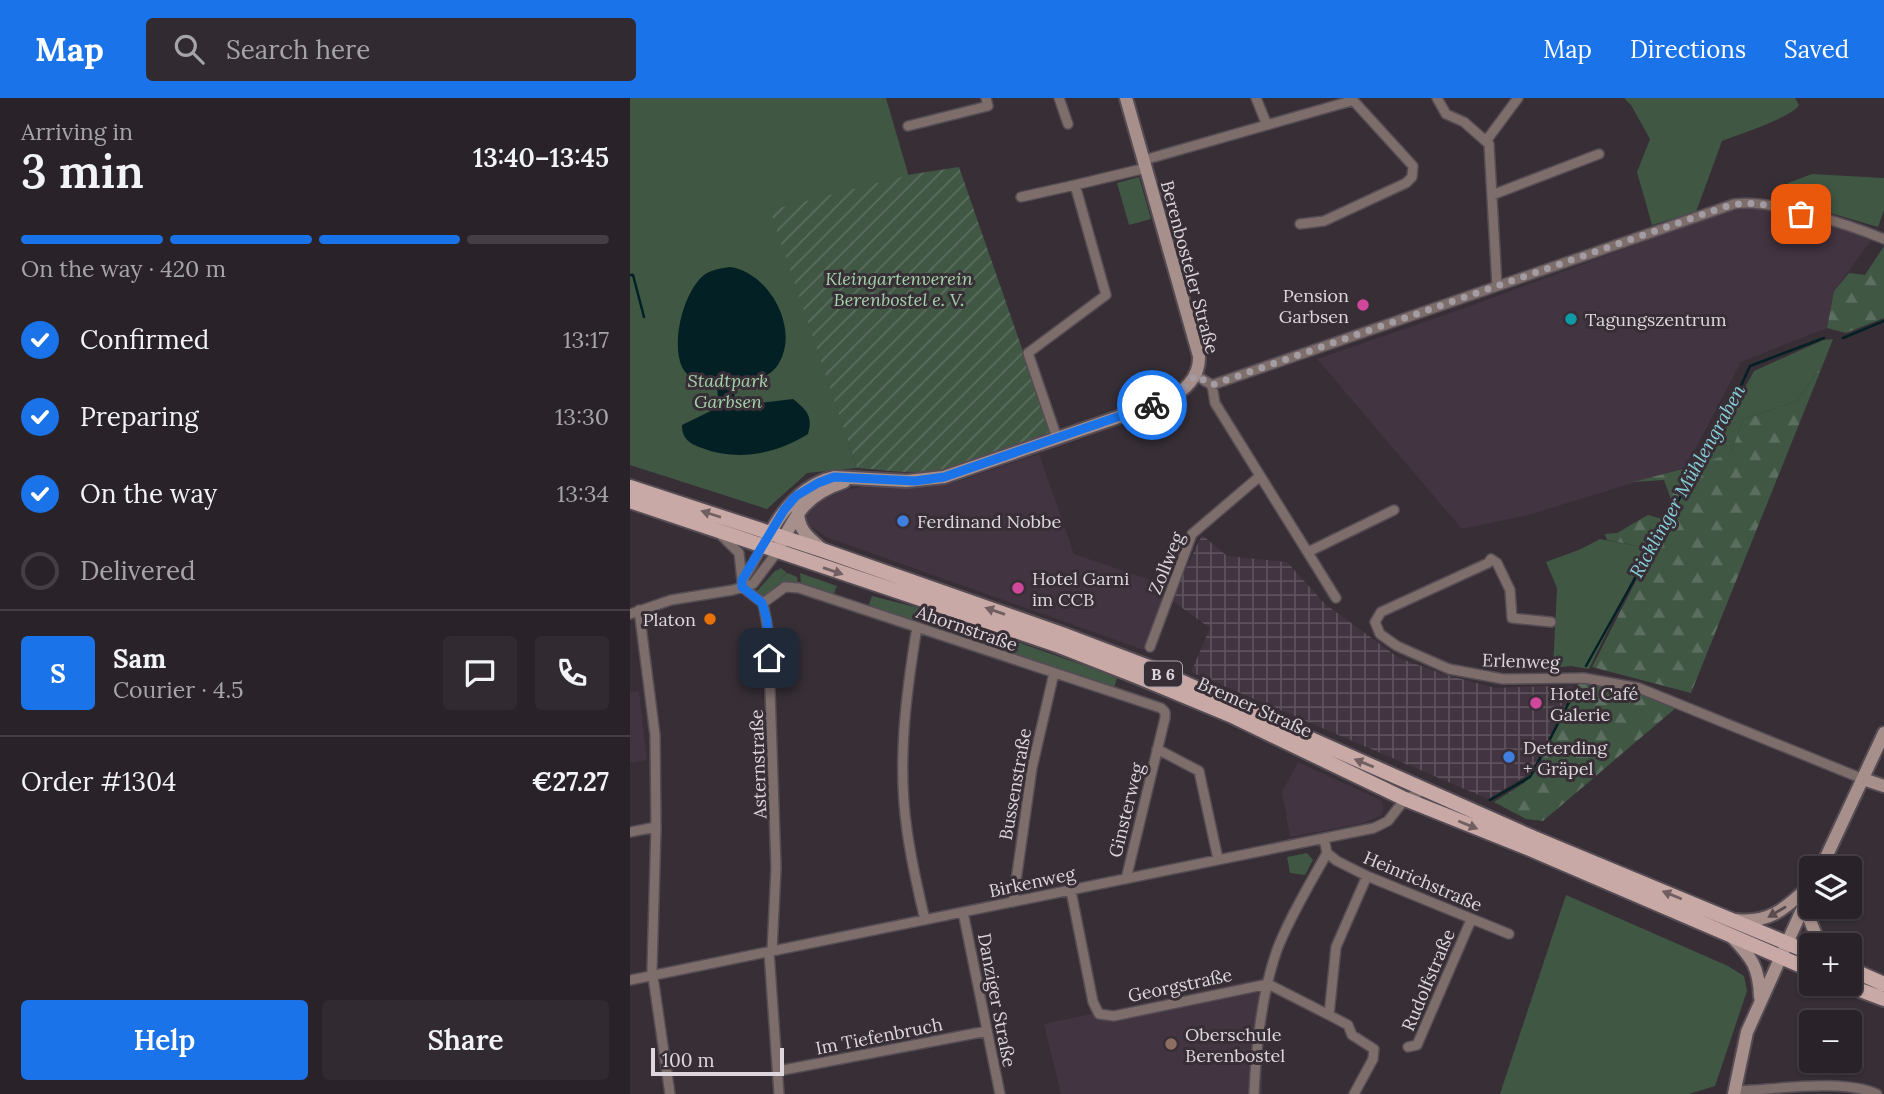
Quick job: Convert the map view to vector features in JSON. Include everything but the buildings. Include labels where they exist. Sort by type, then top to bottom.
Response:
[{"type":"main road","name":"Bremer Straße","points":[[630,487],[1114,667],[1230,715],[1405,799],[1530,849],[1799,965]]},
{"type":"main road","name":"Bremer Straße","points":[[630,501],[715,530],[825,551],[1146,666],[1546,843],[1799,948]]},
{"type":"main road","points":[[1862,974],[1884,984]]},
{"type":"main road","points":[[1862,991],[1884,999]]},
{"type":"street","points":[[908,126],[988,106],[986,98]]},
{"type":"street","points":[[1059,98],[1068,124]]},
{"type":"street","name":"Berenbosteler Straße","points":[[774,542],[796,496],[826,479],[932,480],[1165,401],[1185,389],[1195,375],[1199,356],[1126,98]]},
{"type":"street","points":[[1256,98],[1268,125]]},
{"type":"street","points":[[1437,98],[1446,114],[1464,122],[1486,141],[1490,151],[1497,286]]},
{"type":"street","points":[[1486,141],[1518,98]]},
{"type":"street","points":[[1021,197],[1075,185],[1351,99],[1413,166],[1412,177],[1406,183],[1324,221],[1300,224]]},
{"type":"street","points":[[1492,195],[1599,154]]},
{"type":"street","points":[[1057,438],[1028,353],[1106,295],[1075,185]]},
{"type":"street","points":[[1195,375],[1212,385],[1745,202],[1776,206],[1884,239]]},
{"type":"street","points":[[1212,385],[1214,403],[1336,598]]},
{"type":"street","name":"Zollweg","points":[[1150,647],[1192,534],[1260,476]]},
{"type":"street","name":"Berenbosteler Straße","points":[[774,542],[798,511],[820,492],[852,479]]},
{"type":"street","points":[[1308,552],[1394,510]]},
{"type":"street","points":[[798,511],[798,522],[802,531],[825,551]]},
{"type":"street","points":[[715,530],[739,553],[742,584],[762,603]]},
{"type":"street","points":[[742,584],[774,542]]},
{"type":"street","points":[[670,1094],[653,976],[656,827],[654,735],[635,612],[671,600],[742,584],[753,584],[774,542]]},
{"type":"street","name":"Erlenweg","points":[[1551,622],[1511,618],[1510,590],[1497,563],[1492,559],[1381,612],[1375,622],[1380,634],[1397,646],[1449,669],[1503,679],[1584,678],[1639,688],[1863,779]]},
{"type":"street","name":"Ahornstraße","points":[[762,603],[782,588],[793,587],[1161,708],[1164,712]]},
{"type":"street","name":"Asternstraße","points":[[762,603],[768,630],[775,797],[776,868],[770,952],[779,1094]]},
{"type":"street","points":[[917,627],[906,693],[903,774],[906,828],[925,920]]},
{"type":"street","name":"Bussenstraße","points":[[1013,902],[1032,768],[1055,674]]},
{"type":"street","name":"Ginsterweg","points":[[1126,879],[1164,712]]},
{"type":"street","points":[[1827,856],[1884,733]]},
{"type":"street","name":"Ginsterweg","points":[[1157,749],[1199,771],[1218,859]]},
{"type":"street","points":[[1863,779],[1884,786]]},
{"type":"street","name":"Birkenweg","points":[[630,980],[1013,902],[1072,895],[1126,879],[1324,839],[1381,825],[1405,799],[1427,789]]},
{"type":"street","points":[[630,832],[656,827]]},
{"type":"street","points":[[1254,1094],[1256,1049],[1268,984],[1283,935],[1327,853],[1324,839]]},
{"type":"street","name":"Heinrichstraße","points":[[1327,853],[1367,876],[1509,934]]},
{"type":"street","points":[[1329,1015],[1336,947],[1367,876]]},
{"type":"street","name":"Georgstraße","points":[[1072,895],[1093,1002],[1099,1014],[1114,1016],[1268,984]]},
{"type":"street","points":[[1735,920],[1749,922],[1769,917],[1799,897]]},
{"type":"street","name":"Danziger Straße","points":[[963,912],[1000,1094]]},
{"type":"street","points":[[1799,917],[1748,1032],[1734,1093],[1841,1086],[1864,1088],[1877,1094]]},
{"type":"street","name":"Rudolfstraße","points":[[1408,1048],[1417,1045],[1471,920]]},
{"type":"street","points":[[1732,937],[1754,963],[1759,977],[1760,1001]]},
{"type":"street","points":[[1268,984],[1348,1025],[1352,1035],[1374,1049],[1373,1059],[1354,1094]]},
{"type":"street","name":"Im Tiefenbruch","points":[[778,1072],[987,1031]]},
{"type":"shaded area","points":[[1747,208],[1777,210],[1873,238],[1834,291],[1827,328],[1741,362],[1686,467],[1528,515],[1462,529],[1317,359],[1462,309],[1724,212]]},
{"type":"shaded area","points":[[1039,454],[1074,554],[1166,585],[1144,650],[826,537],[803,521],[815,503],[832,492],[873,485],[953,483]]},
{"type":"shaded area","points":[[1202,535],[1227,556],[1287,562],[1325,604],[1399,658],[1443,674],[1495,688],[1574,685],[1558,732],[1529,774],[1488,799],[1191,672],[1210,628],[1171,600]]},
{"type":"shaded area","points":[[639,691],[647,760],[630,763],[630,692]]},
{"type":"shaded area","points":[[1298,762],[1381,800],[1384,808],[1382,815],[1364,823],[1290,837],[1282,792]]},
{"type":"shaded area","points":[[1275,975],[1262,1049],[1262,1094],[1061,1094],[1044,1024]]},
{"type":"green space","name":"Stadtpark Garbsen","points":[[630,98],[886,98],[909,177],[771,210],[857,468],[807,473],[767,509],[630,465]]},
{"type":"green space","points":[[1624,98],[1795,98],[1799,105],[1787,115],[1722,141],[1696,212],[1652,225],[1637,172],[1650,139],[1631,105]]},
{"type":"green space","name":"Kleingartenverein Berenbostel e. V.","points":[[959,167],[1051,432],[978,459],[933,471],[905,472],[857,468],[770,210],[913,174]]},
{"type":"green space","points":[[1812,174],[1884,178],[1884,210],[1878,227],[1782,199],[1788,183]]},
{"type":"green space","points":[[1139,177],[1151,219],[1129,225],[1117,183]]},
{"type":"green space","points":[[1884,246],[1884,318],[1846,333],[1827,328],[1834,291],[1849,273],[1865,275]]},
{"type":"green space","points":[[1833,339],[1824,362],[1796,402],[1743,419],[1731,453],[1702,465],[1754,371],[1823,340]]},
{"type":"green space","points":[[1824,362],[1691,693],[1592,667],[1651,551],[1648,548],[1607,540],[1605,534],[1617,533],[1648,515],[1662,519],[1672,502],[1664,480],[1633,482],[1695,466],[1731,453],[1743,419],[1796,402]]},
{"type":"green space","points":[[1600,539],[1648,548],[1589,669],[1571,666],[1553,668],[1557,588],[1546,562]]},
{"type":"green space","points":[[781,568],[787,573],[779,579],[788,573],[797,577],[798,584],[783,583],[763,598],[756,592]]},
{"type":"green space","points":[[800,573],[837,586],[833,596],[801,585]]},
{"type":"green space","points":[[872,596],[927,610],[1097,670],[1117,678],[1114,689],[868,607]]},
{"type":"green space","points":[[1580,681],[1630,690],[1678,706],[1543,821],[1526,819],[1494,802],[1524,783],[1536,771]]},
{"type":"green space","points":[[1307,853],[1313,860],[1305,875],[1290,873],[1287,857]]},
{"type":"green space","points":[[1566,895],[1728,966],[1744,976],[1747,991],[1715,1086],[1689,1094],[1500,1094]]},
{"type":"water","points":[[730,267],[744,271],[768,290],[777,303],[786,334],[784,349],[775,369],[733,388],[736,403],[743,405],[793,399],[809,418],[808,434],[783,447],[756,454],[729,455],[702,448],[687,440],[682,430],[682,425],[719,407],[717,388],[696,385],[682,367],[678,345],[681,318],[690,293],[704,275]]},
{"type":"waterway","points":[[630,275],[633,275],[644,317]]},
{"type":"waterway","name":"Ricklinger Mühlengraben","points":[[1843,338],[1884,321]]},
{"type":"waterway","name":"Ricklinger Mühlengraben","points":[[1586,666],[1734,401],[1750,366],[1824,338]]},
{"type":"waterway","name":"Ricklinger Mühlengraben","points":[[1490,800],[1530,777],[1575,691]]},
{"type":"way so far","points":[[1152,405],[1185,389],[1195,375],[1212,385],[1734,204],[1756,203],[1801,214]]},
{"type":"place","name":"Pension Garbsen","points":[[1363,305]]},
{"type":"place","name":"Tagungszentrum","points":[[1571,319]]},
{"type":"place","name":"Ferdinand Nobbe","points":[[903,521]]},
{"type":"place","name":"Hotel Garni im CCB","points":[[1018,588]]},
{"type":"place","name":"Platon","points":[[710,619]]},
{"type":"place","name":"Hotel Café Galerie","points":[[1536,703]]},
{"type":"place","name":"Deterding + Gräpel","points":[[1509,757]]},
{"type":"place","name":"Oberschule Berenbostel","points":[[1171,1044]]},
{"type":"route","points":[[769,658],[767,620],[762,603],[742,587],[742,580],[784,510],[796,496],[834,477],[915,481],[944,477],[1152,405]]}]
